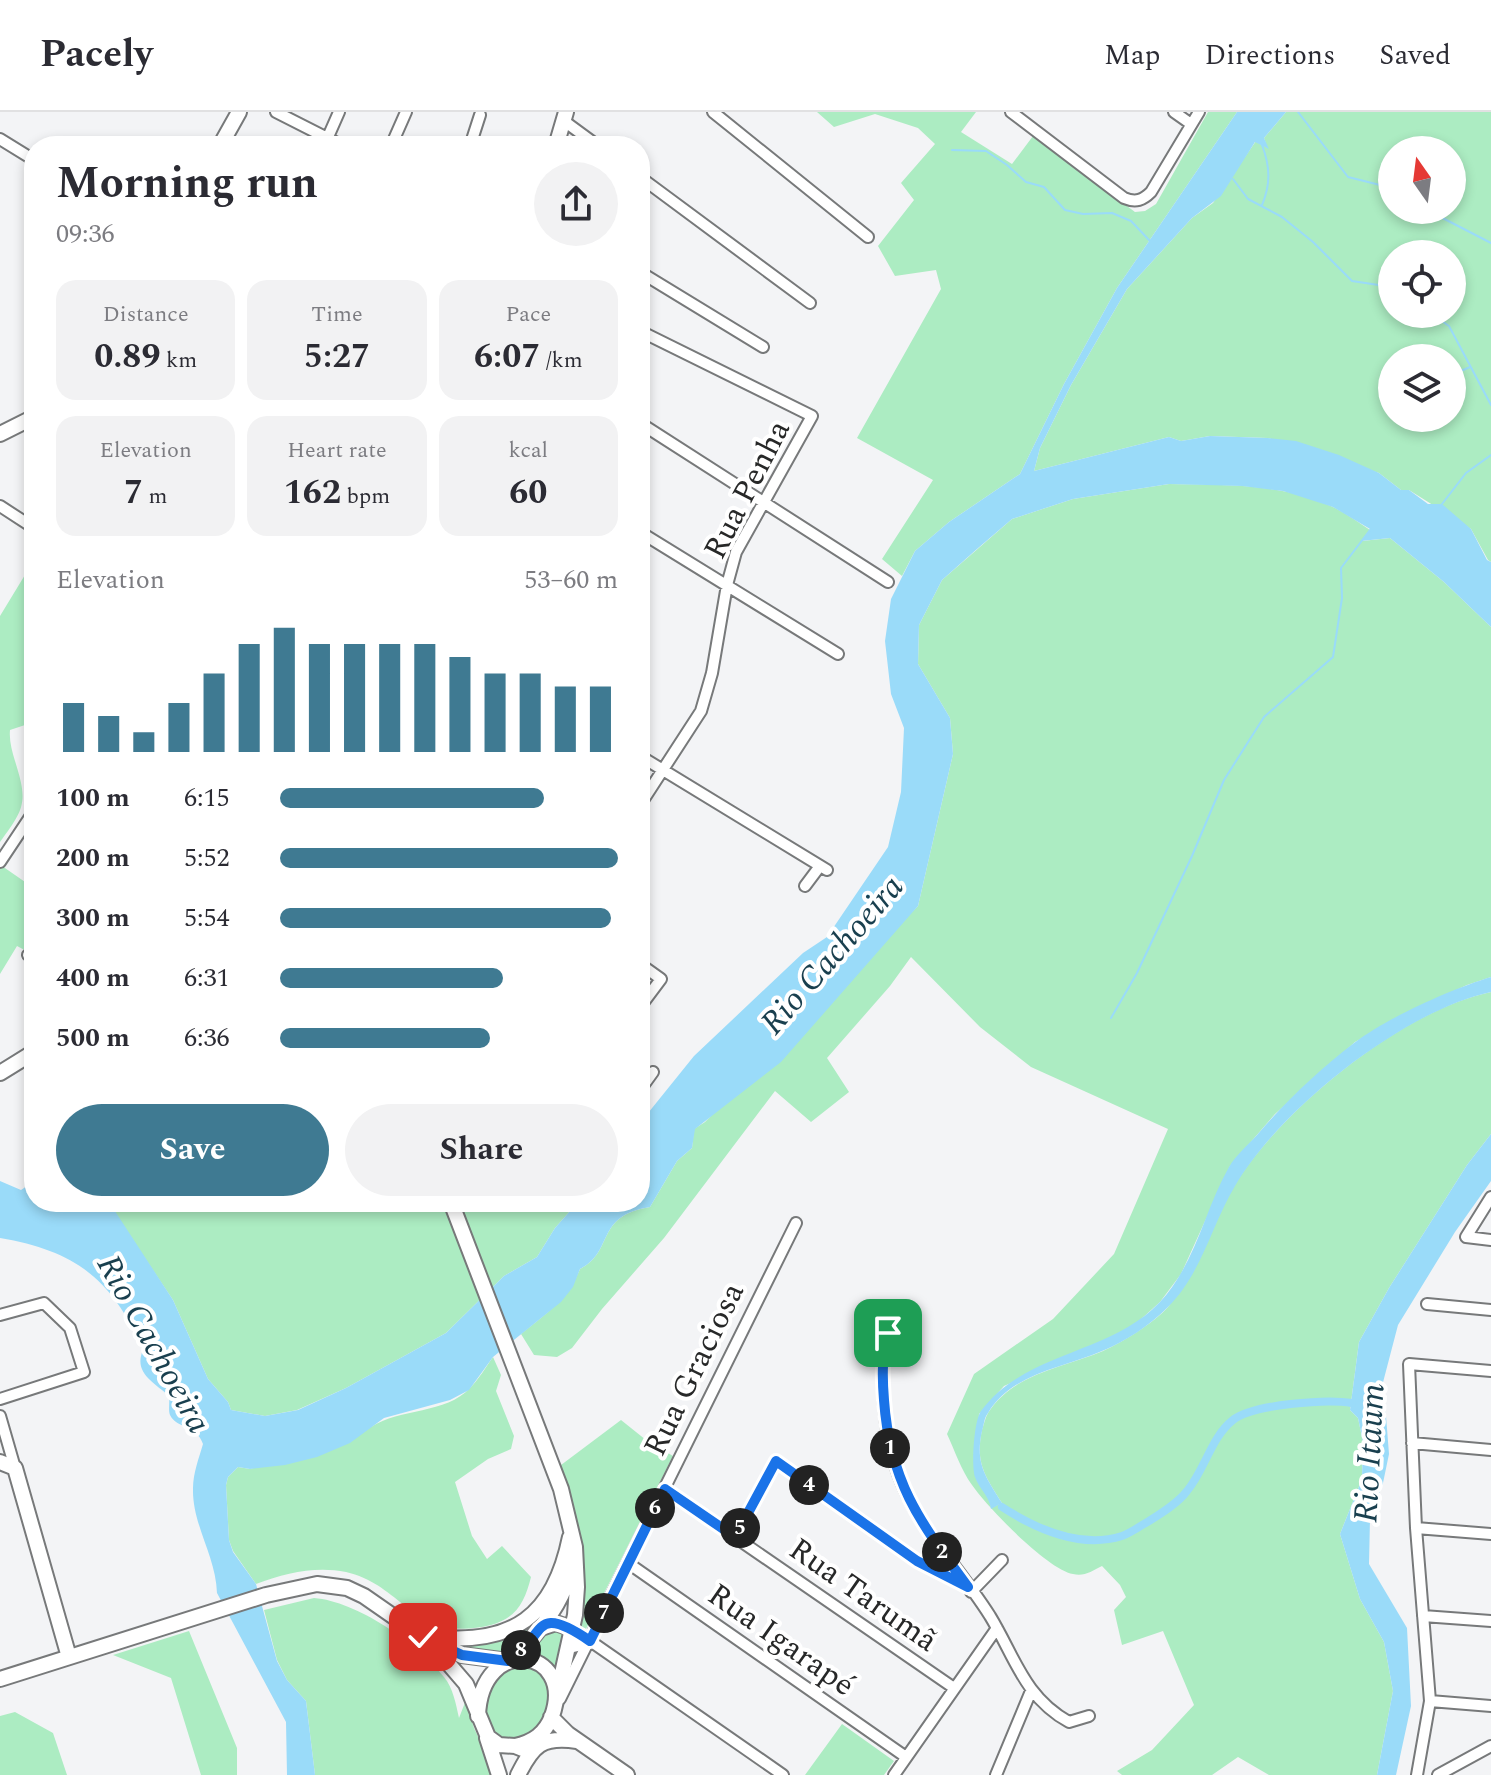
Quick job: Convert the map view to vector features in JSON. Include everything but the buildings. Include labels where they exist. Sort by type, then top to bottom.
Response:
[{"type":"main road","points":[[226,136],[239,112]]},
{"type":"main road","points":[[559,136],[565,116]]},
{"type":"main road","points":[[0,434],[24,425]]},
{"type":"main road","points":[[0,1073],[24,1059]]},
{"type":"main road","points":[[455,1212],[561,1489],[577,1571],[573,1629],[553,1711],[540,1735],[515,1746]]},
{"type":"main road","points":[[0,1459],[15,1468],[64,1654]]},
{"type":"main road","points":[[478,1716],[479,1696],[485,1682],[538,1629],[562,1594],[568,1580],[570,1529]]},
{"type":"main road","points":[[423,1637],[484,1637],[506,1632],[527,1619],[544,1602],[561,1573],[570,1529]]},
{"type":"main road","points":[[0,1679],[64,1654],[87,1652],[266,1595],[305,1585],[332,1585],[364,1596],[423,1637],[462,1655],[528,1660],[544,1667],[554,1681],[553,1711],[562,1729],[627,1775]]},
{"type":"main road","points":[[538,1629],[556,1623],[573,1629]]},
{"type":"main road","points":[[423,1637],[459,1674],[470,1692],[499,1775]]},
{"type":"main road","points":[[569,1646],[590,1641]]},
{"type":"main road","points":[[485,1734],[499,1745],[534,1749]]},
{"type":"main road","points":[[518,1775],[534,1749],[553,1740],[578,1741]]},
{"type":"street","points":[[276,112],[326,136]]},
{"type":"street","points":[[328,136],[339,112]]},
{"type":"street","points":[[395,136],[406,112]]},
{"type":"street","points":[[713,112],[868,237]]},
{"type":"street","points":[[1011,112],[1124,198],[1141,200],[1151,192],[1199,112]]},
{"type":"street","points":[[1174,112],[1191,124]]},
{"type":"street","points":[[473,136],[480,115]]},
{"type":"street","points":[[565,116],[587,136]]},
{"type":"street","points":[[0,139],[24,154]]},
{"type":"street","points":[[650,184],[810,303]]},
{"type":"street","points":[[650,278],[763,347]]},
{"type":"street","name":"Rua Penha","points":[[650,336],[812,416],[736,552],[705,700],[695,723],[650,790]]},
{"type":"street","points":[[650,429],[888,582]]},
{"type":"street","points":[[0,506],[24,522]]},
{"type":"street","points":[[650,538],[838,654]]},
{"type":"street","points":[[650,762],[823,868],[805,886]]},
{"type":"street","points":[[0,862],[24,826]]},
{"type":"street","points":[[650,971],[661,979],[650,994]]},
{"type":"street","points":[[650,1076],[653,1072]]},
{"type":"street","points":[[1491,1197],[1466,1237],[1491,1240]]},
{"type":"street","name":"Rua Graciosa","points":[[553,1711],[796,1223]]},
{"type":"street","points":[[0,1315],[44,1303],[70,1328],[84,1372],[0,1399]]},
{"type":"street","points":[[1427,1304],[1491,1310]]},
{"type":"street","points":[[888,1333],[882,1377],[888,1439],[897,1475],[918,1518],[997,1628],[1031,1691],[1069,1722],[1089,1716]]},
{"type":"street","points":[[1417,1775],[1430,1701],[1416,1528],[1409,1364],[1491,1371]]},
{"type":"street","points":[[0,1416],[15,1468]]},
{"type":"street","points":[[0,1459],[7,1441]]},
{"type":"street","points":[[1412,1443],[1491,1450]]},
{"type":"street","points":[[735,1537],[776,1461],[917,1561],[970,1589]]},
{"type":"street","name":"Rua Tarumã","points":[[665,1489],[954,1688]]},
{"type":"street","points":[[1416,1528],[1491,1534]]},
{"type":"street","points":[[970,1589],[1002,1560]]},
{"type":"street","name":"Rua Igarapé","points":[[628,1563],[906,1757]]},
{"type":"street","points":[[1423,1616],[1491,1621]]},
{"type":"street","points":[[894,1775],[997,1628]]},
{"type":"street","points":[[573,1629],[783,1775]]},
{"type":"street","points":[[996,1775],[1031,1691]]},
{"type":"street","points":[[1430,1701],[1491,1706]]},
{"type":"street","points":[[1438,1775],[1491,1746]]},
{"type":"green space","points":[[817,112],[976,112],[961,132],[1012,164],[1033,136],[1135,212],[1145,211],[1156,204],[1208,112],[1237,112],[1117,288],[1064,384],[1020,474],[949,522],[915,551],[902,576],[882,559],[933,480],[857,438],[941,289],[936,270],[895,276],[878,246],[914,200],[901,183],[935,144],[918,128],[875,114],[834,127]]},
{"type":"green space","points":[[1286,112],[1491,112],[1491,562],[1471,529],[1409,490],[1401,490],[1379,473],[1268,438],[1210,436],[1181,441],[1169,437],[1034,471],[1040,448],[1071,385],[1127,289],[1192,218],[1213,203],[1256,141],[1267,147],[1264,138]]},
{"type":"green space","points":[[1169,484],[1232,485],[1274,489],[1314,499],[1370,530],[1362,541],[1390,538],[1444,582],[1491,627],[1491,977],[1408,1012],[1355,1042],[1275,1114],[1230,1166],[1181,1274],[1160,1302],[1130,1329],[1004,1386],[979,1414],[975,1476],[990,1499],[991,1508],[961,1467],[947,1434],[974,1374],[1053,1319],[1114,1254],[1168,1129],[1031,1067],[980,1027],[911,957],[827,1058],[849,1092],[811,1122],[775,1091],[664,1238],[572,1348],[557,1357],[534,1355],[521,1334],[563,1297],[580,1269],[598,1253],[612,1226],[620,1218],[632,1212],[650,1212],[677,1161],[692,1148],[694,1129],[705,1122],[918,906],[953,754],[950,718],[918,664],[919,625],[942,580],[1012,519],[1073,499]]},
{"type":"green space","points":[[24,577],[24,725],[10,730],[23,796],[15,821],[0,842],[0,616]]},
{"type":"green space","points":[[2,866],[24,881],[24,950],[17,946],[0,974]]},
{"type":"green space","points":[[1491,992],[1491,1134],[1467,1165],[1389,1288],[1359,1342],[1350,1410],[1358,1418],[1363,1442],[1362,1479],[1340,1534],[1360,1599],[1384,1642],[1393,1691],[1377,1775],[1269,1775],[1238,1757],[1212,1775],[1122,1775],[1117,1771],[1152,1750],[1194,1705],[1163,1631],[1122,1645],[1114,1610],[1126,1597],[1120,1585],[1102,1566],[1077,1575],[1048,1561],[991,1508],[1002,1503],[986,1477],[980,1442],[988,1413],[998,1400],[1025,1380],[1110,1347],[1162,1313],[1173,1300],[1241,1175],[1289,1118],[1352,1063],[1387,1039],[1457,1002]]},
{"type":"green space","points":[[114,1212],[569,1212],[537,1257],[504,1276],[446,1333],[346,1388],[297,1410],[265,1416],[231,1410],[208,1379],[173,1300]]},
{"type":"green space","points":[[493,1357],[501,1375],[496,1391],[514,1436],[511,1449],[488,1459],[455,1482],[472,1536],[487,1559],[502,1546],[531,1577],[523,1601],[514,1613],[491,1625],[465,1629],[444,1627],[427,1620],[366,1579],[334,1570],[301,1572],[256,1584],[229,1540],[226,1485],[228,1477],[238,1467],[250,1469],[383,1421],[448,1402],[470,1388]]},
{"type":"green space","points":[[621,1420],[673,1456],[586,1629],[582,1629],[578,1625],[579,1538],[561,1465]]},
{"type":"green space","points":[[314,1598],[349,1607],[367,1616],[403,1638],[433,1664],[450,1686],[459,1718],[466,1700],[474,1728],[491,1764],[492,1775],[315,1775],[306,1701],[287,1680],[277,1660],[264,1610]]},
{"type":"green space","points":[[548,1610],[511,1652],[501,1655],[449,1646]]},
{"type":"green space","points":[[558,1630],[567,1634],[558,1673],[545,1660],[525,1652],[542,1633]]},
{"type":"green space","points":[[189,1631],[237,1748],[237,1775],[201,1775],[171,1678],[113,1655]]},
{"type":"green space","points":[[525,1664],[537,1670],[550,1683],[554,1696],[552,1707],[537,1733],[513,1742],[502,1740],[494,1735],[484,1715],[485,1692],[495,1674]]},
{"type":"green space","points":[[15,1712],[53,1733],[67,1775],[0,1775],[0,1716]]},
{"type":"green space","points":[[842,1724],[894,1761],[884,1775],[805,1775]]},
{"type":"water","name":"Rio Cachoeira","points":[[1237,112],[1286,112],[1264,138],[1269,149],[1255,142],[1221,196],[1192,218],[1127,289],[1071,385],[1040,448],[1034,471],[1169,437],[1181,441],[1210,436],[1268,438],[1296,441],[1339,455],[1379,473],[1401,490],[1409,490],[1428,504],[1442,504],[1471,529],[1491,562],[1491,627],[1444,582],[1390,538],[1361,541],[1370,529],[1333,507],[1283,491],[1242,486],[1169,484],[1073,499],[1012,519],[942,580],[919,625],[918,664],[950,718],[953,754],[918,906],[781,1062],[695,1129],[692,1148],[677,1161],[650,1207],[650,1111],[694,1056],[803,953],[827,937],[888,847],[901,792],[904,728],[891,694],[885,641],[891,599],[915,551],[949,522],[1020,474],[1064,384],[1117,288]]},
{"type":"water","points":[[1491,977],[1491,992],[1457,1003],[1383,1041],[1347,1067],[1282,1126],[1255,1156],[1235,1186],[1198,1264],[1180,1294],[1161,1314],[1119,1343],[1024,1380],[998,1400],[986,1417],[980,1442],[983,1469],[1002,1503],[991,1509],[975,1477],[974,1443],[981,1411],[999,1391],[1044,1364],[1117,1333],[1160,1302],[1191,1254],[1232,1163],[1279,1110],[1328,1064],[1368,1033],[1401,1014]]},
{"type":"water","name":"Rio Itaum","points":[[1491,1134],[1491,1181],[1455,1232],[1398,1325],[1381,1390],[1389,1454],[1370,1519],[1369,1564],[1407,1628],[1411,1706],[1396,1775],[1377,1775],[1393,1691],[1384,1642],[1360,1599],[1340,1534],[1362,1479],[1363,1442],[1358,1418],[1350,1410],[1359,1342],[1389,1288],[1467,1165]]},
{"type":"water","name":"Rio Cachoeira","points":[[0,1181],[21,1190],[24,1188],[24,1212],[116,1212],[173,1300],[208,1379],[231,1410],[265,1416],[298,1410],[346,1388],[446,1333],[504,1276],[537,1257],[569,1212],[632,1212],[612,1226],[598,1253],[580,1269],[573,1287],[561,1302],[493,1357],[469,1390],[450,1400],[384,1418],[350,1443],[317,1457],[285,1465],[250,1469],[238,1467],[228,1477],[229,1540],[233,1552],[256,1584],[277,1661],[287,1680],[306,1701],[315,1775],[287,1775],[286,1722],[217,1593],[213,1566],[196,1515],[193,1482],[203,1444],[196,1433],[177,1423],[170,1415],[169,1396],[143,1371],[143,1350],[118,1304],[104,1287],[70,1260],[50,1251],[0,1238]]},
{"type":"waterway","points":[[1298,112],[1348,177],[1378,184]]},
{"type":"waterway","points":[[1262,145],[1268,175],[1262,205]]},
{"type":"waterway","points":[[952,150],[986,151],[1026,182],[1044,187],[1065,210],[1083,214],[1112,213],[1131,221],[1150,241]]},
{"type":"waterway","points":[[1233,179],[1248,199],[1282,217],[1313,242],[1352,281],[1378,285]]},
{"type":"waterway","points":[[1454,224],[1491,243]]},
{"type":"waterway","points":[[1450,328],[1491,405]]},
{"type":"waterway","points":[[1466,369],[1470,367]]},
{"type":"waterway","points":[[1442,504],[1466,473],[1491,455]]},
{"type":"waterway","points":[[1111,1018],[1137,973],[1224,780],[1264,717],[1333,657],[1342,598],[1341,568],[1370,530]]},
{"type":"waterway","name":"Rio Itaum","points":[[1002,1507],[1029,1523],[1059,1535],[1091,1540],[1122,1536],[1159,1515],[1183,1495],[1193,1483],[1219,1435],[1233,1420],[1273,1407],[1309,1402],[1352,1403]]},
{"type":"route","points":[[423,1637],[462,1655],[508,1661],[538,1629],[551,1624],[568,1626],[590,1641],[665,1489],[735,1537],[776,1461],[917,1561],[968,1587],[918,1518],[897,1475],[885,1420],[882,1377],[888,1333]]}]
